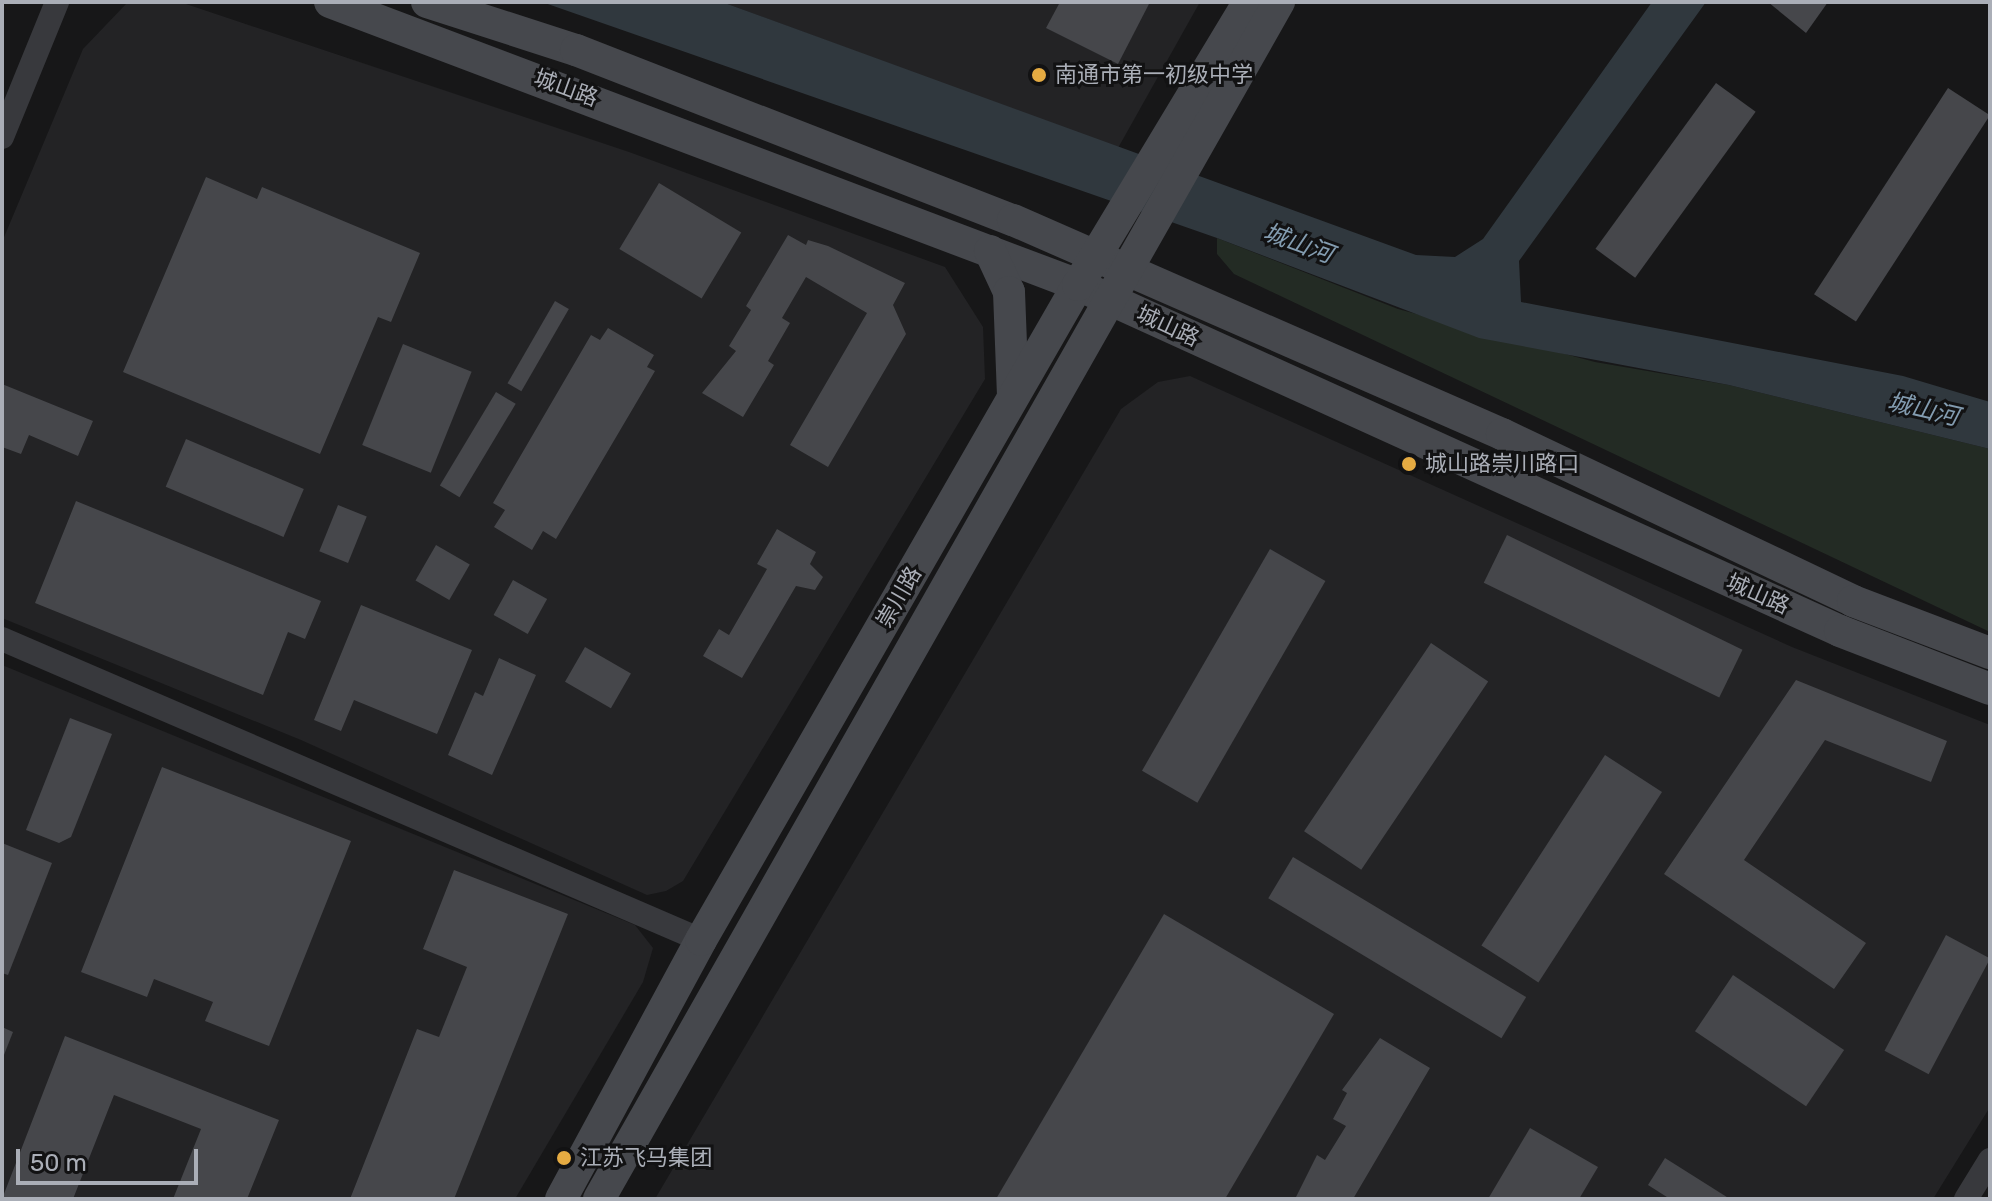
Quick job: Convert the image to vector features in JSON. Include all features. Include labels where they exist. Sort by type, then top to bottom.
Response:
[{"type":"main road","name":"城山路","points":[[330,2],[1078,285],[1840,631],[1990,689]]},
{"type":"main road","name":"城山路","points":[[427,2],[576,50],[1120,249],[1853,601],[1990,653]]},
{"type":"main road","name":"崇川路","points":[[1181,145],[1249,2]]},
{"type":"main road","name":"崇川路","points":[[599,1199],[1109,299],[1120,249],[1181,145],[1279,2]]},
{"type":"main road","name":"崇川路","points":[[561,1199],[701,940],[1078,285],[1120,249]]},
{"type":"main road","points":[[990,251],[1009,292],[1013,400]]},
{"type":"street","points":[[2,137],[57,2]]},
{"type":"street","points":[[2,639],[701,940]]},
{"type":"street","points":[[1966,1199],[1990,1160]]},
{"type":"shaded area","points":[[180,2],[629,152],[945,267],[983,327],[985,379],[683,881],[666,891],[647,895],[301,740],[2,618],[2,242],[83,49],[126,4]]},
{"type":"shaded area","name":"南通市第一初级中学","points":[[722,2],[1200,2],[1118,148]]},
{"type":"shaded area","points":[[1217,238],[1398,309],[1595,362],[1729,385],[1990,449],[1990,632],[1234,274],[1217,254]]},
{"type":"shaded area","points":[[1190,376],[1792,647],[1990,725],[1990,1107],[1933,1199],[655,1199],[1121,409],[1158,382]]},
{"type":"shaded area","points":[[2,665],[635,925],[653,948],[643,982],[515,1199],[2,1199]]},
{"type":"water","name":"城山河","points":[[542,2],[722,2],[1416,255],[1455,257],[1483,239],[1652,2],[1706,2],[1519,261],[1521,302],[1903,376],[1990,402],[1990,449],[1729,385],[1479,338],[1217,238]]},
{"type":"building","points":[[1060,2],[1150,2],[1118,64],[1046,28]]},
{"type":"building","points":[[1768,2],[1828,2],[1806,33]]},
{"type":"building","points":[[1716,83],[1756,112],[1635,278],[1596,249]]},
{"type":"building","points":[[1948,88],[1990,115],[1856,322],[1814,294]]},
{"type":"building","points":[[206,177],[257,199],[262,187],[420,253],[391,322],[378,317],[320,454],[123,372]]},
{"type":"building","points":[[659,183],[741,232],[702,298],[619,249]]},
{"type":"building","points":[[788,235],[806,245],[808,240],[828,246],[905,283],[893,305],[906,334],[828,467],[790,445],[867,313],[806,277],[782,318],[790,323],[768,361],[774,365],[743,417],[702,393],[736,351],[729,346],[751,310],[746,306]]},
{"type":"building","points":[[555,301],[569,309],[521,391],[508,383]]},
{"type":"building","points":[[608,328],[654,355],[647,367],[655,371],[556,539],[543,531],[532,550],[494,527],[505,510],[493,503],[591,335],[600,340]]},
{"type":"building","points":[[403,344],[472,372],[431,473],[362,445]]},
{"type":"building","points":[[2,384],[93,421],[78,456],[29,435],[21,454],[2,447]]},
{"type":"building","points":[[496,392],[516,404],[460,497],[440,485]]},
{"type":"building","points":[[186,439],[304,489],[284,537],[166,487]]},
{"type":"building","points":[[76,501],[321,601],[305,639],[288,632],[263,695],[35,603]]},
{"type":"building","points":[[338,505],[367,517],[348,563],[319,551]]},
{"type":"building","points":[[777,529],[816,552],[810,564],[823,577],[815,590],[796,586],[742,678],[703,656],[719,629],[729,635],[767,569],[757,564]]},
{"type":"building","points":[[1507,535],[1742,650],[1719,697],[1484,583]]},
{"type":"building","points":[[436,545],[470,564],[449,600],[416,581]]},
{"type":"building","points":[[1270,549],[1325,581],[1197,803],[1142,771]]},
{"type":"building","points":[[513,580],[547,599],[528,634],[494,615]]},
{"type":"building","points":[[361,605],[472,650],[437,734],[354,700],[341,731],[314,720]]},
{"type":"building","points":[[1431,643],[1488,682],[1361,870],[1304,831]]},
{"type":"building","points":[[585,647],[631,674],[611,708],[565,682]]},
{"type":"building","points":[[499,658],[536,675],[492,775],[448,755],[475,692],[483,696]]},
{"type":"building","points":[[1796,680],[1947,741],[1931,782],[1825,740],[1744,860],[1866,943],[1834,989],[1664,874]]},
{"type":"building","points":[[70,718],[112,734],[71,837],[59,843],[26,830]]},
{"type":"building","points":[[1605,755],[1662,792],[1538,982],[1481,945]]},
{"type":"building","points":[[162,767],[351,841],[269,1046],[205,1021],[213,1002],[154,979],[147,997],[81,972]]},
{"type":"building","points":[[2,843],[52,863],[8,975],[2,973]]},
{"type":"building","points":[[1293,857],[1526,997],[1501,1038],[1268,898]]},
{"type":"building","points":[[454,870],[568,914],[454,1199],[350,1199],[417,1029],[439,1037],[467,967],[423,949]]},
{"type":"building","points":[[1164,914],[1334,1014],[1225,1199],[996,1199]]},
{"type":"building","points":[[1946,935],[1990,959],[1929,1074],[1884,1051]]},
{"type":"building","points":[[1733,975],[1844,1050],[1806,1106],[1695,1031]]},
{"type":"building","points":[[2,1027],[13,1032],[2,1060]]},
{"type":"building","points":[[65,1036],[279,1120],[247,1199],[173,1199],[201,1129],[114,1095],[73,1199],[2,1199]]},
{"type":"building","points":[[1380,1038],[1430,1068],[1353,1199],[1295,1199],[1317,1155],[1325,1160],[1346,1126],[1333,1119],[1347,1093],[1342,1090]]},
{"type":"building","points":[[1530,1128],[1598,1167],[1579,1199],[1488,1199]]},
{"type":"building","points":[[1665,1158],[1730,1199],[1670,1199],[1648,1185]]},
{"type":"place","name":"南通市第一初级中学","points":[[1039,75]]},
{"type":"place","name":"城山路崇川路口","points":[[1409,464]]},
{"type":"place","name":"江苏飞马集团","points":[[564,1158]]}]
